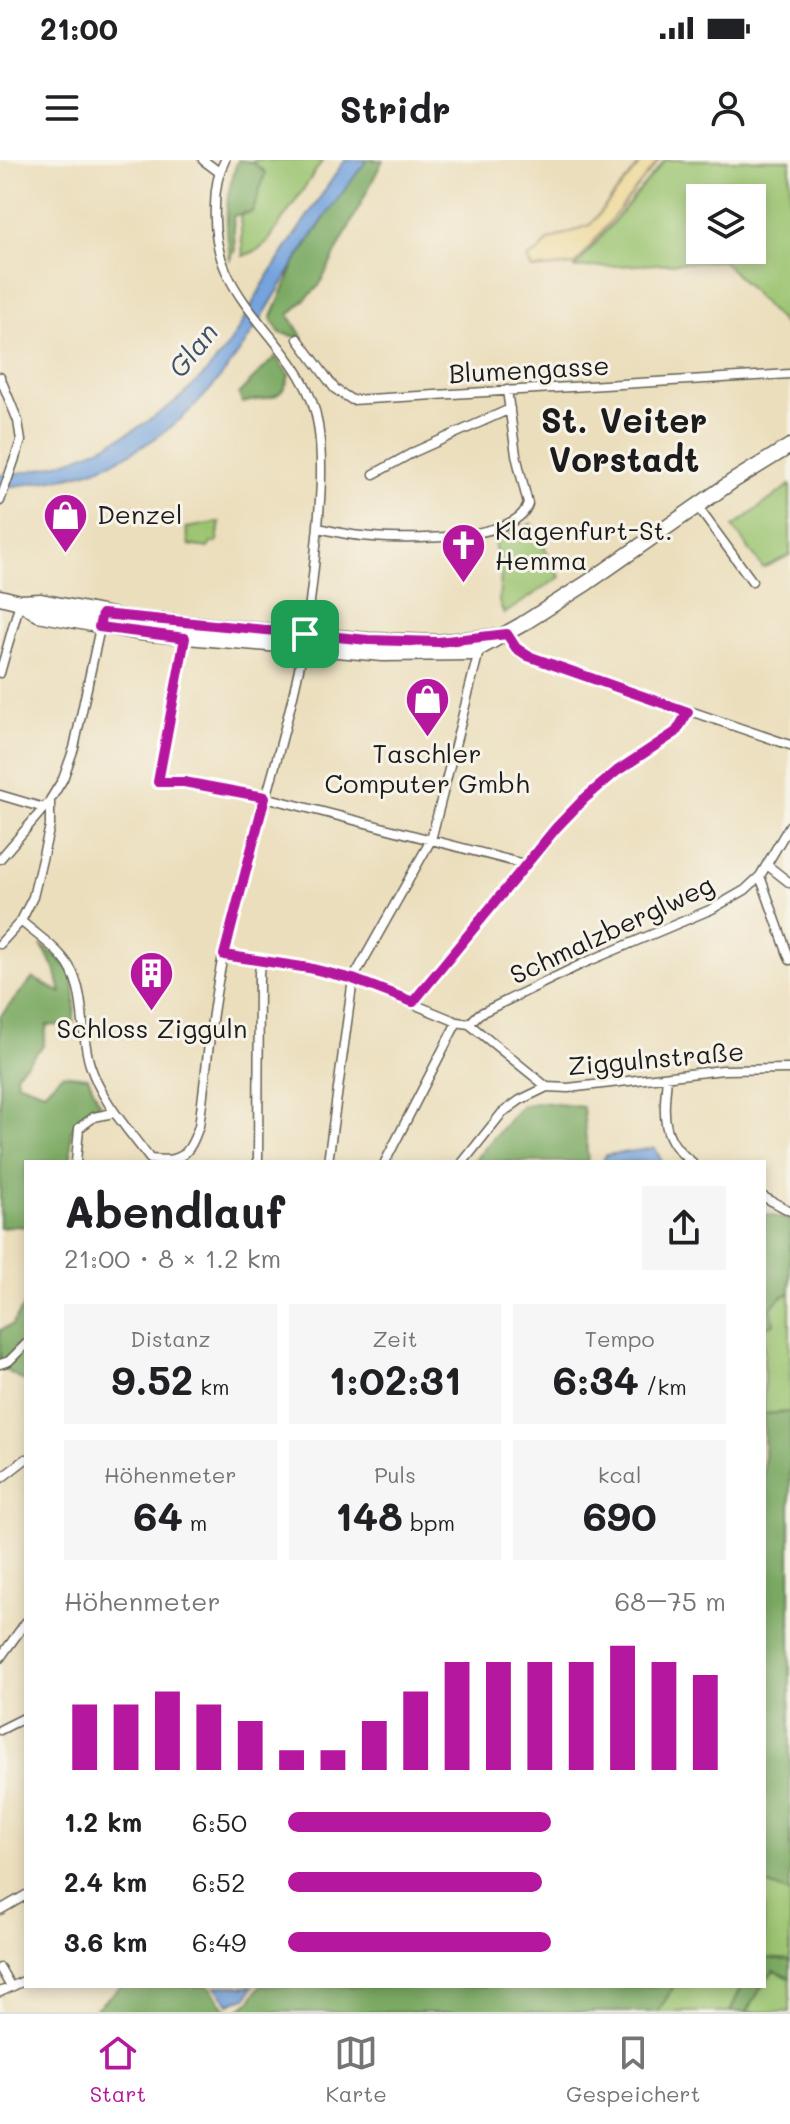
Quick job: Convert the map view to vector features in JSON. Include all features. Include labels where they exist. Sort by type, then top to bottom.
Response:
[{"type":"main road","points":[[0,597],[20,602],[38,614],[186,631],[304,640],[481,644],[507,634],[607,570],[754,467],[790,446]]},
{"type":"street","points":[[203,160],[219,172]]},
{"type":"street","points":[[174,1160],[188,1151],[196,1134],[224,955],[297,681],[318,528],[320,447],[316,414],[300,374],[237,290],[219,252],[215,186],[225,160]]},
{"type":"street","name":"Blumengasse","points":[[298,339],[335,389],[352,400],[790,374]]},
{"type":"street","points":[[0,377],[18,421],[21,441],[1,498]]},
{"type":"street","points":[[318,528],[363,537],[437,538],[487,530],[516,520],[528,504],[516,455],[507,390]]},
{"type":"street","points":[[374,474],[414,452],[510,409]]},
{"type":"street","points":[[697,506],[752,581]]},
{"type":"street","points":[[0,673],[20,602]]},
{"type":"street","points":[[0,859],[47,804],[63,779],[74,748],[101,621]]},
{"type":"street","points":[[186,631],[158,782],[184,782],[265,797],[524,864]]},
{"type":"street","points":[[507,634],[516,648],[528,656],[790,745]]},
{"type":"street","points":[[328,1160],[353,979],[431,840],[481,644]]},
{"type":"street","points":[[413,1002],[524,864],[584,799],[617,771],[676,732],[688,712]]},
{"type":"street","points":[[0,795],[47,804]]},
{"type":"street","points":[[0,944],[21,921],[33,897],[50,826],[47,804]]},
{"type":"street","name":"Schmalzberglweg","points":[[469,1024],[479,1014],[582,964],[712,909],[745,890],[760,876],[790,825]]},
{"type":"street","points":[[767,865],[790,883]]},
{"type":"street","points":[[760,876],[790,960]]},
{"type":"street","points":[[21,921],[64,958],[70,969],[76,982],[91,1068],[113,1113],[148,1160]]},
{"type":"street","name":"Ziggulnstraße","points":[[224,955],[353,979],[457,1022],[469,1024],[547,1087],[568,1088],[723,1070],[790,1069]]},
{"type":"street","points":[[258,1160],[261,961]]},
{"type":"street","points":[[386,1160],[457,1022]]},
{"type":"street","points":[[667,1077],[665,1127],[673,1146],[690,1160]]},
{"type":"street","points":[[465,1160],[502,1113],[547,1087]]},
{"type":"street","points":[[76,1160],[79,1128],[94,1117],[113,1113]]},
{"type":"street","points":[[766,1198],[790,1211]]},
{"type":"street","points":[[0,1364],[9,1361],[24,1346]]},
{"type":"street","points":[[0,1479],[24,1461]]},
{"type":"street","points":[[0,1658],[24,1625]]},
{"type":"street","points":[[0,1730],[24,1718]]},
{"type":"street","points":[[0,1910],[24,1896]]},
{"type":"street","points":[[0,1968],[11,1987]]},
{"type":"street","points":[[0,1992],[24,1981]]},
{"type":"green space","points":[[238,160],[253,162],[265,173],[253,211],[233,216],[235,250],[230,259],[227,209]]},
{"type":"green space","points":[[254,160],[323,160],[267,243],[243,256],[240,216],[253,211],[265,173]]},
{"type":"green space","points":[[367,160],[383,160],[319,286],[289,315],[303,338],[280,333],[271,319],[295,263]]},
{"type":"green space","points":[[665,160],[790,160],[790,331],[726,264],[766,264],[766,184],[686,184],[686,263],[575,268]]},
{"type":"green space","points":[[275,357],[289,375],[283,390],[272,397],[242,403],[239,393]]},
{"type":"green space","points":[[790,485],[790,555],[763,568],[733,527]]},
{"type":"green space","points":[[220,522],[217,542],[211,543],[208,548],[189,545],[186,528]]},
{"type":"green space","points":[[532,523],[560,577],[504,614],[499,602],[501,574],[494,542]]},
{"type":"green space","points":[[41,945],[67,967],[73,980],[73,1026],[47,1025],[43,1046],[16,1074],[17,1082],[44,1092],[62,1074],[88,1077],[100,1104],[71,1130],[71,1160],[24,1160],[24,1227],[0,1228],[0,1016],[33,978],[61,993],[55,969]]},
{"type":"green space","points":[[541,1102],[583,1107],[588,1160],[475,1160],[521,1106]]},
{"type":"green space","points":[[766,1214],[790,1220],[790,1293],[779,1298],[771,1308],[774,1324],[766,1326]]},
{"type":"green space","points":[[790,1293],[790,1412],[766,1414],[766,1326],[774,1324],[771,1308],[779,1298]]},
{"type":"green space","points":[[24,1305],[24,1381],[0,1367],[0,1330],[12,1325]]},
{"type":"green space","points":[[790,1412],[790,1893],[766,1884],[766,1414]]},
{"type":"green space","points":[[766,1884],[790,1893],[790,1960],[766,1958]]},
{"type":"green space","points":[[766,1958],[790,1960],[790,1978],[774,1971],[766,1980]]},
{"type":"green space","points":[[774,1971],[790,1978],[790,2012],[747,2012],[761,1988],[766,1988],[768,1976]]},
{"type":"green space","points":[[119,1988],[210,1988],[228,2012],[100,2012],[96,2008]]},
{"type":"green space","points":[[260,1988],[673,1988],[658,2012],[236,2012]]},
{"type":"green space","points":[[673,1988],[741,1988],[730,2012],[658,2012]]},
{"type":"green space","points":[[741,1988],[761,1988],[747,2012],[730,2012]]},
{"type":"sand","points":[[643,160],[659,160],[575,265],[532,269],[527,258],[539,252],[549,240],[590,225]]},
{"type":"water","points":[[345,160],[367,160],[311,237],[235,358],[190,411],[131,453],[95,469],[60,479],[0,488],[0,475],[31,471],[62,462],[124,436],[153,418],[204,375],[230,343],[274,267]]},
{"type":"water","points":[[655,1148],[661,1160],[603,1160],[606,1155]]},
{"type":"water","points":[[217,1988],[253,1988],[248,1996],[229,2004]]},
{"type":"place","name":"Denzel","points":[[66,554]]},
{"type":"place","name":"Klagenfurt-St. Hemma","points":[[464,585]]},
{"type":"place","name":"Taschler Computer Gmbh","points":[[427,738]]},
{"type":"place","name":"Schloss Zigguln","points":[[152,1013]]},
{"type":"district","name":"St. Veiter Vorstadt","points":[[624,440]]},
{"type":"route","points":[[102,614],[305,634],[438,642],[507,634],[516,648],[528,656],[688,712],[676,732],[617,771],[556,828],[413,1002],[353,979],[309,968],[224,955],[265,797],[184,782],[158,782],[185,638],[99,627],[102,614]]},
{"type":"water label","name":"Glan","points":[[193,350]]}]
